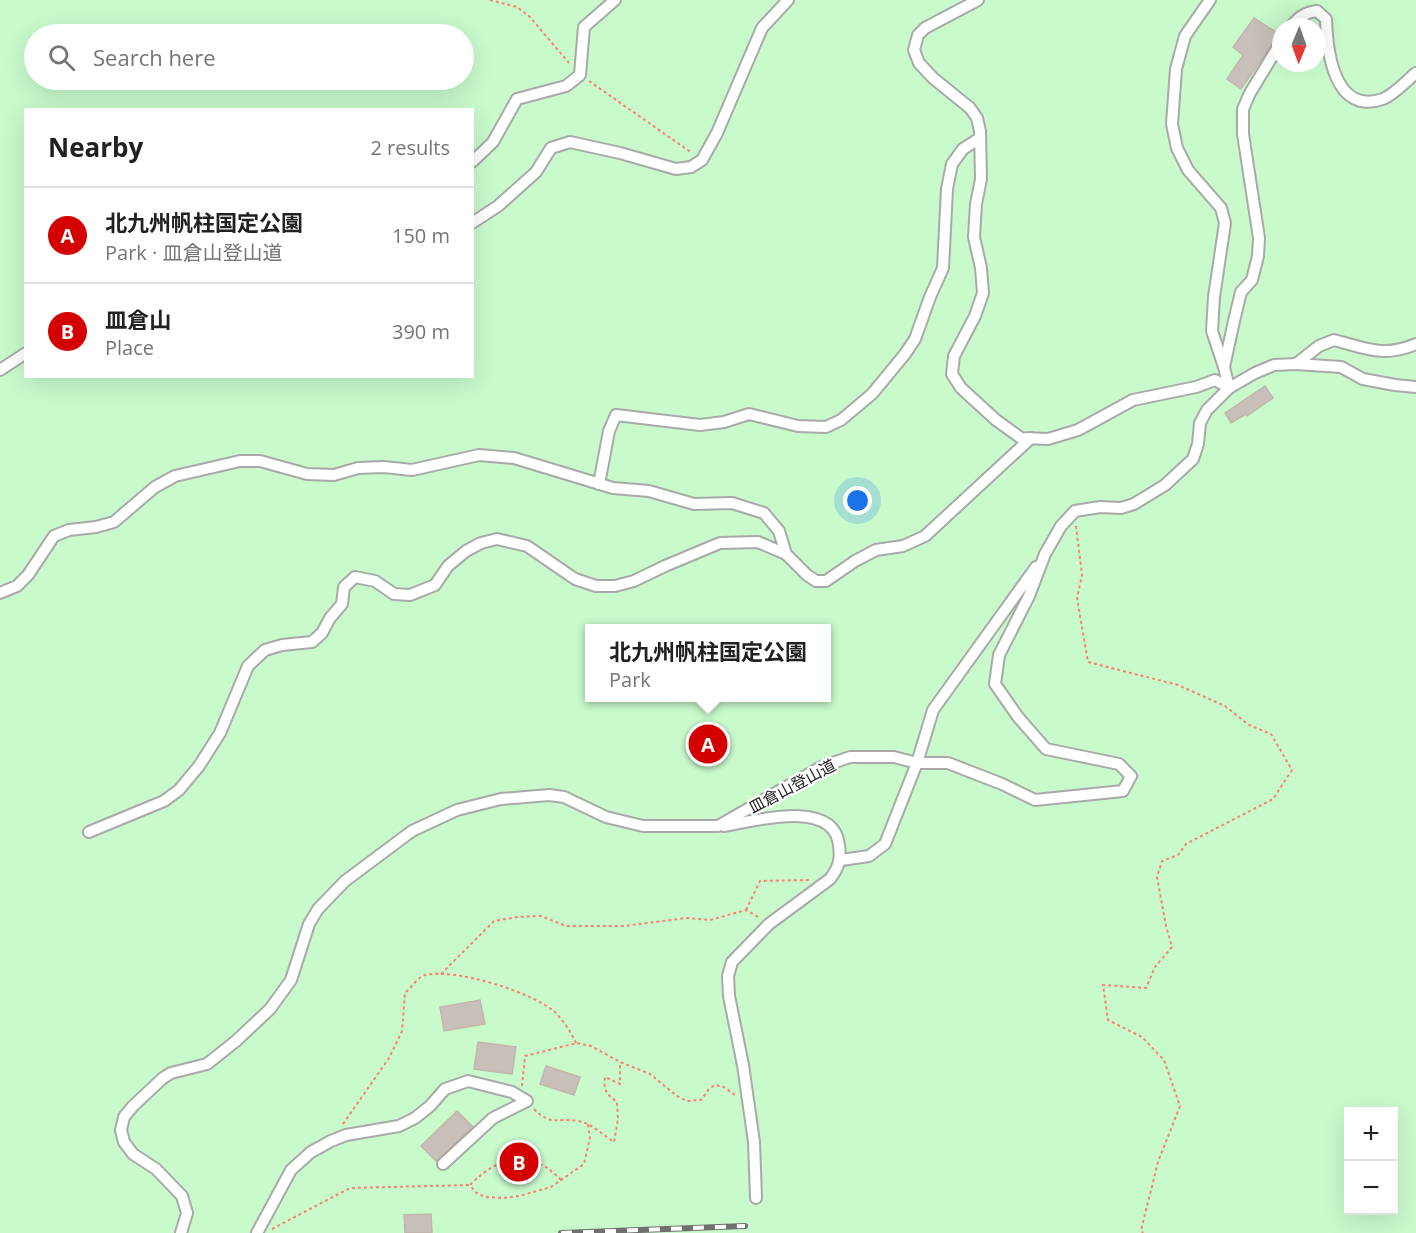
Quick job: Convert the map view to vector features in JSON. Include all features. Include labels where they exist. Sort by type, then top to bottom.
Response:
[{"type":"street","points":[[474,160],[492,142],[517,99],[566,86],[580,75],[584,27],[615,0]]},
{"type":"street","points":[[474,222],[498,206],[536,171],[551,148],[570,142],[676,169],[691,166],[702,160],[717,134],[762,27],[788,0]]},
{"type":"street","points":[[978,0],[925,28],[918,35],[914,50],[919,63],[933,78],[970,108],[977,118],[980,138],[981,179],[976,204],[974,237],[981,268],[982,293],[975,316],[954,356],[952,374],[960,388],[996,420],[1021,438],[1048,439],[1078,430],[1133,400],[1196,387],[1215,380],[1229,388]]},
{"type":"street","points":[[1210,0],[1185,36],[1176,69],[1172,124],[1177,148],[1188,170],[1221,208],[1225,223],[1214,297],[1212,331],[1229,388]]},
{"type":"street","points":[[1300,18],[1308,12],[1317,11],[1325,18]]},
{"type":"street","points":[[1326,19],[1327,47],[1336,79],[1347,93],[1366,102],[1384,99],[1416,73]]},
{"type":"street","points":[[1224,366],[1241,292],[1252,280],[1258,256],[1259,238],[1243,134],[1244,109],[1250,93],[1272,57]]},
{"type":"street","points":[[599,484],[609,431],[616,415],[700,425],[724,422],[749,414],[798,426],[826,427],[841,420],[872,394],[915,339],[930,297],[944,268],[947,189],[952,164],[963,149],[980,138]]},
{"type":"street","points":[[1296,364],[1320,346],[1334,340],[1377,352],[1395,352],[1416,344]]},
{"type":"street","points":[[0,370],[24,354]]},
{"type":"street","points":[[1075,511],[1090,507],[1121,508],[1134,504],[1166,485],[1193,459],[1198,444],[1200,423],[1207,410],[1229,388],[1274,365],[1341,367],[1363,379],[1416,387]]},
{"type":"street","points":[[89,832],[164,801],[179,790],[199,766],[220,733],[248,666],[265,650],[282,645],[312,642],[322,633],[330,618],[342,604],[344,587],[355,578],[375,581],[394,594],[410,595],[435,585],[448,566],[466,551],[497,539],[527,546],[575,579],[596,586],[615,586],[634,581],[720,543],[758,542],[786,554],[816,581],[826,581],[876,550],[903,546],[926,536],[1031,438]]},
{"type":"street","points":[[0,593],[17,586],[28,575],[54,536],[69,530],[114,522],[155,487],[175,476],[240,461],[260,461],[307,474],[334,475],[358,468],[384,467],[412,470],[479,455],[514,459],[613,488],[649,491],[694,504],[732,503],[764,513],[779,531],[786,554]]},
{"type":"street","name":"皿倉山登山道","points":[[181,1233],[186,1213],[182,1196],[156,1169],[134,1154],[124,1142],[122,1130],[124,1117],[163,1078],[171,1073],[207,1064],[270,1009],[282,996],[291,980],[309,924],[318,909],[345,881],[412,831],[457,810],[501,799],[549,795],[564,797],[606,817],[643,826],[718,826],[821,767],[850,757],[894,757],[917,763],[948,763],[1002,784],[1035,800],[1123,791],[1131,776],[1119,764],[1046,748],[1018,717],[995,684],[999,655],[1029,597],[1045,554],[1061,526],[1075,511]]},
{"type":"street","points":[[841,860],[869,856],[885,844],[917,763],[933,710],[1045,554]]},
{"type":"street","points":[[718,826],[798,815],[808,816],[833,827],[838,837],[841,860],[837,871],[830,879],[769,924],[732,962],[728,976],[729,996],[754,1142],[756,1198]]},
{"type":"street","points":[[257,1233],[291,1170],[311,1152],[331,1141],[346,1135],[399,1126],[415,1118],[430,1106],[445,1089],[468,1081],[512,1092],[527,1101]]},
{"type":"street","points":[[443,1164],[493,1118],[527,1101]]},
{"type":"path","points":[[490,0],[517,7],[530,17],[580,75],[702,160]]},
{"type":"path","points":[[1075,511],[1082,575],[1077,598],[1088,662],[1178,685],[1225,706],[1249,725],[1271,734],[1292,770],[1273,800],[1186,844],[1178,855],[1162,861],[1157,877],[1172,947],[1155,967],[1146,988],[1104,986],[1108,1020],[1142,1037],[1164,1060],[1180,1106],[1158,1162],[1141,1230],[1143,1233]]},
{"type":"path","points":[[441,974],[494,921],[517,916],[541,916],[566,926],[624,926],[686,918],[710,920],[746,909],[760,881],[830,879]]},
{"type":"path","points":[[746,909],[769,924]]},
{"type":"path","points":[[331,1141],[389,1058],[402,1031],[405,993],[423,976],[441,974],[499,985],[527,994],[555,1012],[577,1043]]},
{"type":"path","points":[[620,1062],[620,1083],[606,1077],[604,1086],[605,1092],[617,1102],[618,1119],[614,1143],[588,1124],[576,1120],[562,1122],[545,1119],[527,1101],[522,1087],[525,1056],[577,1043],[591,1046],[620,1062],[650,1074],[677,1096],[687,1101],[701,1100],[715,1085],[724,1087],[749,1106]]},
{"type":"path","points":[[470,1185],[475,1192],[485,1197],[504,1198],[551,1187],[584,1164],[590,1138],[588,1124]]},
{"type":"path","points":[[272,1230],[350,1188],[470,1185],[495,1164],[506,1159],[522,1158],[551,1169],[561,1180]]},
{"type":"green space","points":[[0,0],[1416,0],[1416,1233],[0,1233]]},
{"type":"building","points":[[1254,18],[1272,30],[1272,44],[1241,89],[1227,79],[1243,55],[1233,47]]},
{"type":"building","points":[[1265,386],[1273,398],[1247,416],[1246,414],[1231,423],[1225,413]]},
{"type":"building","points":[[480,1000],[485,1024],[444,1031],[440,1007]]},
{"type":"building","points":[[478,1042],[516,1047],[512,1074],[474,1069]]},
{"type":"building","points":[[546,1066],[580,1077],[574,1095],[540,1084]]},
{"type":"building","points":[[457,1111],[473,1127],[436,1161],[421,1146]]},
{"type":"building","points":[[431,1214],[432,1233],[405,1233],[404,1215]]},
{"type":"railway","points":[[561,1233],[745,1226]]},
{"type":"place","name":"北九州帆柱国定公園","points":[[708,744]]},
{"type":"place","name":"皿倉山","points":[[519,1162]]}]
